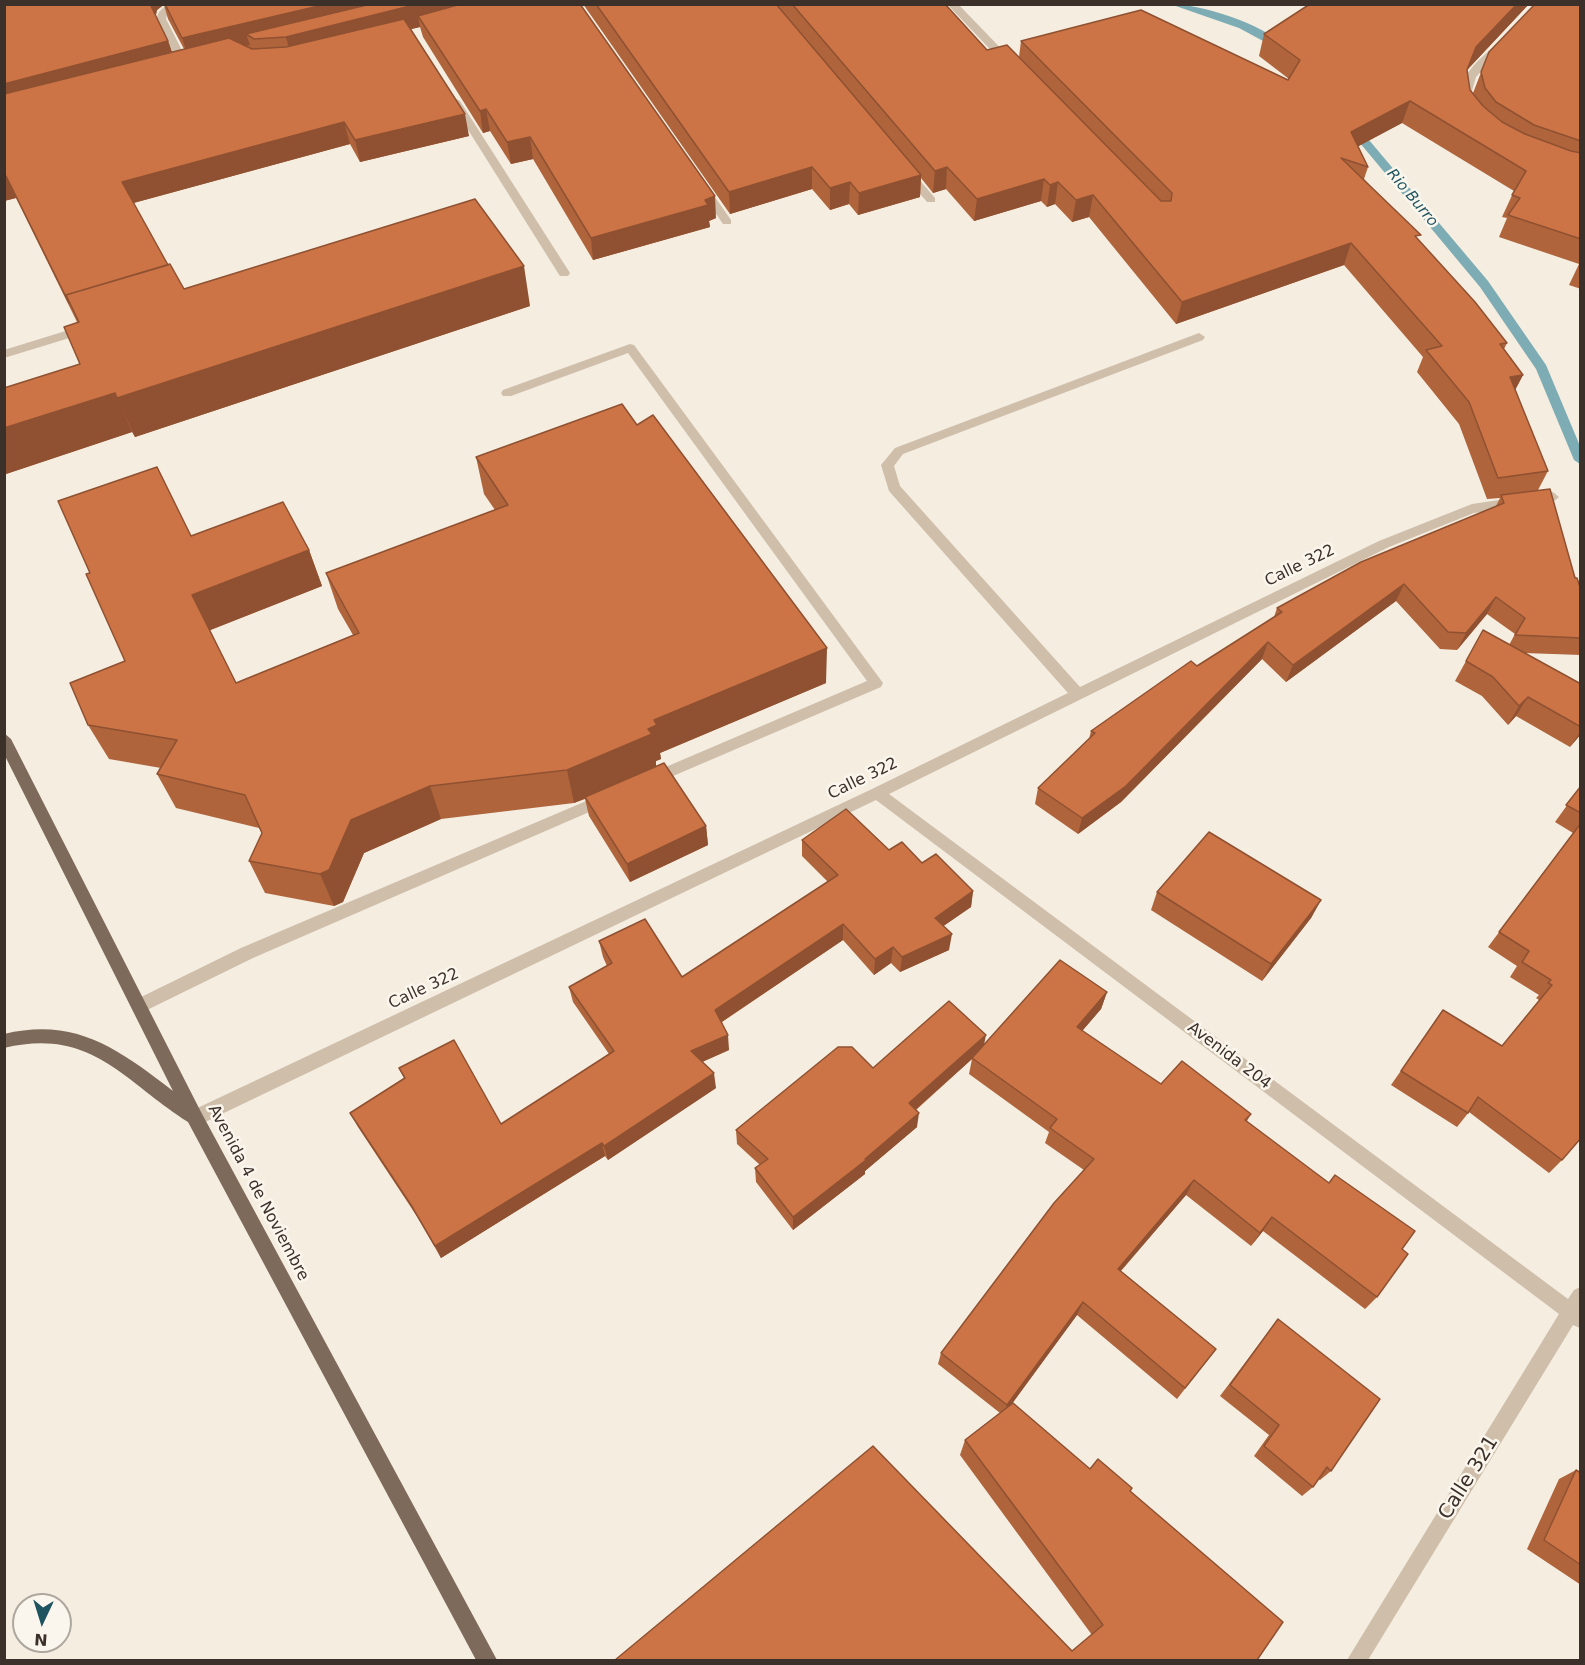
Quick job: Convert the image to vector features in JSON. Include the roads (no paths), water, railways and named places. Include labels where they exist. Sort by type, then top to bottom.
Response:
[{"type":"main road","name":"Avenida 4 de Noviembre","points":[[4,739],[195,1118],[487,1660]]},
{"type":"main road","points":[[4,1041],[35,1035],[65,1037],[88,1045],[107,1054],[195,1118]]},
{"type":"street","points":[[173,4],[162,14],[161,19],[190,65],[174,69]]},
{"type":"street","points":[[952,4],[1017,70]]},
{"type":"street","points":[[1467,112],[1464,94],[1470,76],[1509,36]]},
{"type":"street","points":[[451,94],[564,273]]},
{"type":"street","points":[[901,164],[931,200]]},
{"type":"street","points":[[700,184],[727,222]]},
{"type":"street","points":[[4,354],[95,326]]},
{"type":"street","points":[[1077,693],[894,488],[887,465],[899,451],[1199,337]]},
{"type":"street","points":[[139,1006],[247,953],[876,683],[630,348],[507,393]]},
{"type":"street","name":"Calle 322","points":[[195,1118],[877,793],[1384,544],[1472,509],[1553,497]]},
{"type":"street","name":"Avenida 204","points":[[877,793],[1577,1309]]},
{"type":"street","name":"Calle 321","points":[[1357,1660],[1577,1309]]},
{"type":"waterway","name":"Rio Burro","points":[[1175,4],[1242,26],[1280,46]]},
{"type":"waterway","name":"Rio Burro","points":[[1354,129],[1484,284],[1542,368],[1580,460]]}]
